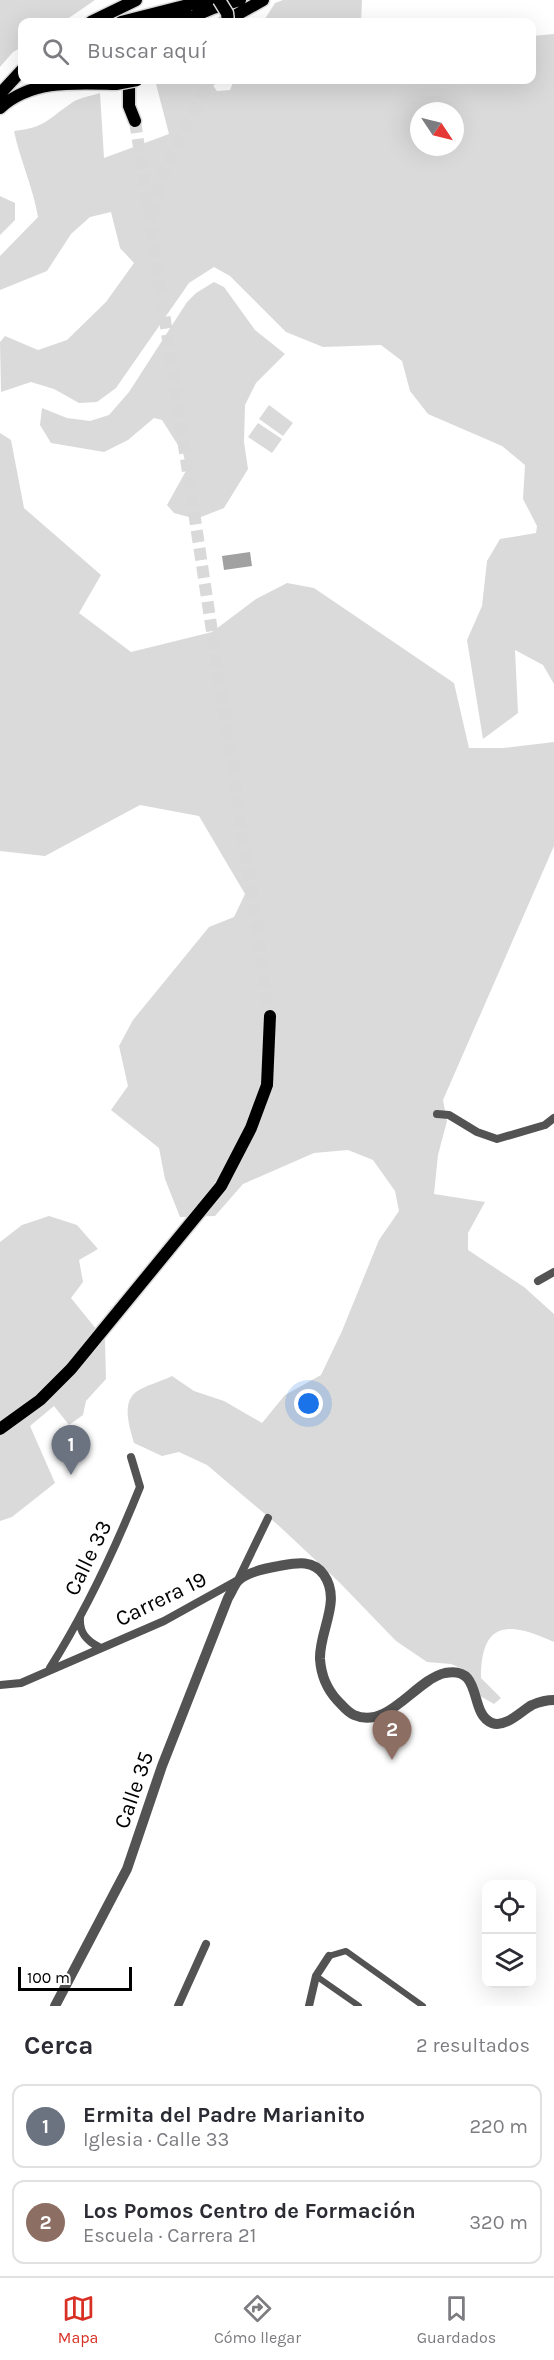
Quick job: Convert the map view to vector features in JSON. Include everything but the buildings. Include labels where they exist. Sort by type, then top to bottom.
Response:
[{"type":"main road","points":[[219,0],[227,13],[226,18]]},
{"type":"main road","points":[[180,18],[240,0]]},
{"type":"main road","points":[[233,18],[263,0]]},
{"type":"main road","points":[[177,18],[207,1]]},
{"type":"main road","points":[[137,18],[207,1]]},
{"type":"main road","points":[[99,18],[131,3]]},
{"type":"main road","points":[[0,82],[18,65]]},
{"type":"main road","points":[[0,94],[18,74]]},
{"type":"main road","points":[[0,108],[9,99],[28,90],[58,84]]},
{"type":"main road","points":[[119,84],[135,121],[136,84]]},
{"type":"main road","points":[[129,84],[129,106]]},
{"type":"main road","points":[[0,1429],[40,1400],[71,1368],[221,1186],[251,1128],[267,1085],[270,1016]]},
{"type":"street","points":[[437,1114],[448,1115],[477,1132],[497,1139],[545,1125],[554,1118]]},
{"type":"street","points":[[538,1281],[554,1272]]},
{"type":"street","name":"Calle 33","points":[[50,1669],[81,1615],[118,1540],[140,1487],[131,1457]]},
{"type":"street","points":[[238,1580],[268,1518]]},
{"type":"street","points":[[238,1580],[260,1571],[303,1562],[320,1570],[326,1577],[332,1595],[322,1639],[320,1658],[323,1677],[334,1696],[354,1715],[364,1717],[383,1715],[423,1685],[442,1674],[451,1673],[459,1674],[471,1683],[476,1691],[478,1710],[494,1724],[507,1722],[534,1704],[554,1700]]},
{"type":"street","name":"Carrera 19","points":[[0,1685],[21,1683],[99,1647],[164,1621],[238,1580]]},
{"type":"street","name":"Calle 35","points":[[55,2006],[127,1869],[162,1766],[228,1598],[238,1580]]},
{"type":"street","name":"Carrera 19","points":[[81,1615],[80,1627],[83,1635],[99,1647]]},
{"type":"street","points":[[178,2006],[206,1944]]},
{"type":"street","points":[[309,2006],[316,1976],[329,1956],[346,1951],[423,2006]]},
{"type":"street","points":[[316,1976],[360,2006]]},
{"type":"shaded area","points":[[0,0],[95,0],[69,18],[18,18],[18,49],[0,67]]},
{"type":"shaded area","points":[[283,0],[362,0],[361,18],[266,18],[275,3]]},
{"type":"shaded area","points":[[554,34],[554,684],[543,665],[515,650],[518,713],[483,739],[467,640],[482,606],[487,561],[500,539],[536,533],[537,526],[523,499],[525,465],[502,446],[428,414],[410,391],[402,361],[381,345],[323,347],[286,332],[230,276],[214,267],[189,283],[116,388],[97,402],[79,403],[54,389],[31,382],[1,392],[0,342],[5,336],[38,350],[67,340],[106,302],[134,263],[120,248],[111,212],[90,217],[71,234],[47,271],[0,290],[0,256],[38,217],[14,131],[40,125],[73,102],[100,93],[104,158],[169,134],[156,84],[212,84],[217,91],[230,90],[232,84],[536,84],[536,36]]},
{"type":"shaded area","points":[[0,196],[15,203],[15,220],[0,235]]},
{"type":"shaded area","points":[[214,282],[224,287],[255,330],[285,354],[256,383],[245,405],[244,442],[248,469],[224,508],[196,519],[174,513],[167,505],[187,469],[183,453],[162,420],[154,418],[128,440],[104,452],[51,443],[40,425],[42,408],[67,418],[90,421],[109,415],[129,392],[187,302],[196,293]]},
{"type":"shaded area","points":[[269,405],[293,423],[283,436],[259,419]]},
{"type":"shaded area","points":[[258,423],[282,439],[272,453],[248,437]]},
{"type":"shaded area","points":[[0,433],[11,440],[24,508],[101,575],[79,613],[131,652],[212,632],[256,599],[287,583],[314,588],[454,683],[469,748],[503,748],[554,742],[554,846],[443,1100],[447,1121],[438,1155],[434,1194],[485,1202],[468,1233],[468,1250],[524,1287],[554,1314],[554,1642],[538,1635],[512,1629],[501,1630],[492,1635],[482,1659],[481,1678],[501,1698],[494,1704],[480,1696],[463,1669],[451,1664],[427,1662],[396,1641],[339,1582],[278,1525],[207,1465],[179,1452],[162,1456],[134,1443],[128,1416],[131,1397],[139,1390],[172,1376],[194,1391],[224,1401],[262,1423],[285,1395],[321,1375],[342,1331],[379,1240],[399,1211],[395,1191],[373,1160],[348,1150],[314,1153],[243,1184],[215,1216],[180,1217],[165,1179],[159,1148],[111,1110],[128,1086],[119,1046],[133,1020],[209,927],[234,917],[245,894],[199,816],[140,805],[45,856],[0,851]]},
{"type":"shaded area","points":[[250,552],[252,566],[224,570],[222,556]]},
{"type":"shaded area","points":[[49,1216],[77,1225],[98,1249],[79,1260],[83,1282],[71,1298],[105,1340],[106,1379],[86,1401],[83,1415],[69,1425],[54,1406],[30,1426],[55,1483],[12,1517],[0,1521],[0,1242],[22,1225]]},
{"type":"tunnel","points":[[153,215],[159,183],[208,84]]},
{"type":"tunnel","points":[[135,121],[270,1016]]},
{"type":"place","name":"Ermita del Padre Marianito","points":[[71,1475]]},
{"type":"place","name":"Los Pomos Centro de Formación","points":[[392,1760]]}]
